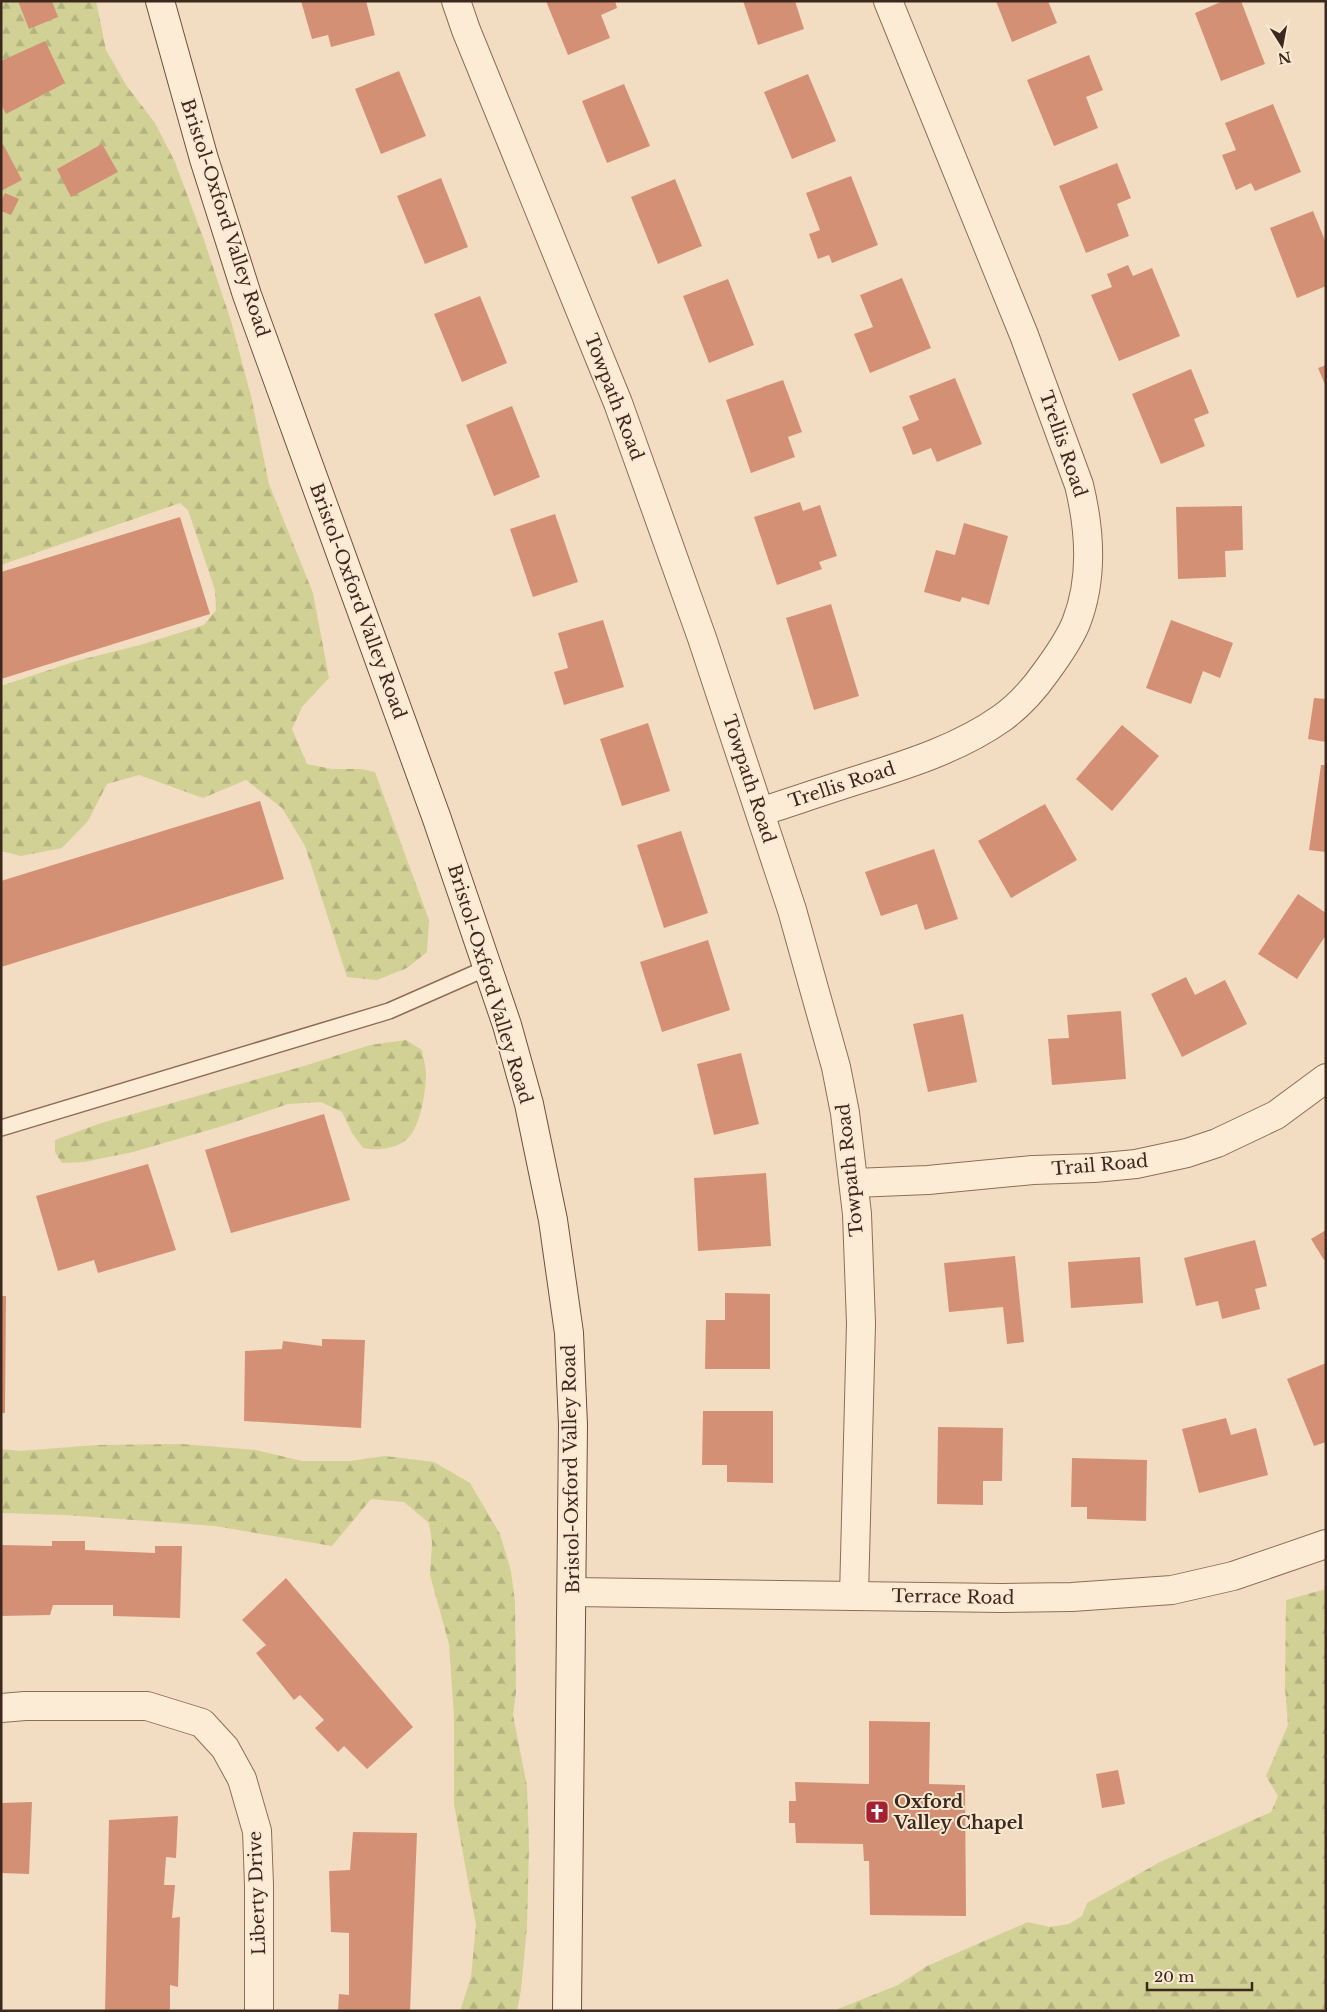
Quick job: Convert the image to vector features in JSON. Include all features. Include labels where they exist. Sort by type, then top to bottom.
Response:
[{"type":"street","name":"Bristol-Oxford Valley Road","points":[[160,1],[204,159],[247,295],[437,819],[488,968],[529,1104],[553,1220],[568,1325],[573,1424],[567,2011]]},
{"type":"street","name":"Towpath Road","points":[[456,1],[466,30],[618,403],[702,638],[792,910],[836,1067],[845,1113],[854,1183],[861,1323],[854,1596]]},
{"type":"street","name":"Trellis Road","points":[[760,812],[902,766],[933,754],[948,748],[1002,718],[1029,695],[1058,655],[1076,623],[1086,588],[1088,560],[1086,510],[1079,485],[1024,335],[888,1]]},
{"type":"street","name":"Trail Road","points":[[854,1183],[928,1180],[1033,1170],[1094,1168],[1136,1164],[1187,1153],[1217,1143],[1276,1115],[1326,1078]]},
{"type":"street","name":"Terrace Road","points":[[572,1592],[1062,1598],[1172,1590],[1233,1576],[1326,1544]]},
{"type":"street","name":"Liberty Drive","points":[[1,1708],[24,1706],[147,1706],[202,1723],[225,1748],[242,1779],[257,1831],[259,2011]]},
{"type":"lane","points":[[1,1128],[389,1010],[488,968]]},
{"type":"green space","points":[[1,1],[96,1],[106,50],[126,85],[155,123],[175,162],[231,321],[251,396],[269,484],[313,593],[329,678],[302,707],[292,729],[307,764],[332,769],[361,769],[375,772],[429,920],[427,952],[407,968],[377,980],[347,977],[305,846],[282,808],[246,780],[203,798],[139,775],[107,784],[88,821],[62,848],[21,856],[1,851],[1,686],[76,661],[140,645],[204,625],[216,610],[215,590],[188,510],[180,503],[1,565]]},
{"type":"green space","points":[[406,1040],[422,1050],[426,1070],[422,1106],[417,1123],[410,1136],[400,1144],[388,1148],[363,1148],[352,1133],[342,1112],[321,1102],[288,1104],[226,1125],[133,1152],[84,1162],[62,1163],[55,1152],[55,1140],[101,1123],[304,1066],[370,1045]]},
{"type":"green space","points":[[181,1444],[256,1450],[302,1461],[350,1461],[385,1456],[434,1462],[470,1483],[500,1534],[511,1571],[515,1602],[516,1692],[513,1715],[527,1786],[529,1847],[527,1927],[517,2011],[460,2011],[471,1977],[476,1925],[454,1804],[454,1717],[449,1644],[430,1575],[432,1543],[429,1523],[404,1502],[371,1499],[332,1546],[215,1526],[65,1515],[1,1513],[1,1449],[20,1451],[97,1445]]},
{"type":"green space","points":[[1326,1589],[1326,2011],[833,2011],[898,1985],[927,1966],[1028,1922],[1050,1927],[1069,1924],[1082,1916],[1087,1903],[1160,1862],[1271,1812],[1278,1796],[1266,1776],[1288,1725],[1285,1688],[1286,1600]]},
{"type":"building","points":[[18,1],[52,1],[58,17],[29,29]]},
{"type":"building","points":[[301,1],[366,1],[375,35],[331,47],[328,35],[312,39]]},
{"type":"building","points":[[546,1],[615,1],[617,8],[601,15],[610,38],[568,55]]},
{"type":"building","points":[[743,1],[795,1],[804,29],[758,45]]},
{"type":"building","points":[[996,1],[1048,1],[1057,23],[1012,42]]},
{"type":"building","points":[[1223,1],[1241,1],[1265,64],[1221,81],[1195,13]]},
{"type":"building","points":[[45,41],[65,83],[6,114],[1,104],[1,61]]},
{"type":"building","points":[[1089,55],[1103,90],[1086,97],[1098,128],[1054,146],[1027,80]]},
{"type":"building","points":[[399,71],[426,136],[381,154],[355,89]]},
{"type":"building","points":[[808,74],[836,141],[792,159],[764,92]]},
{"type":"building","points":[[624,84],[650,146],[607,163],[582,101]]},
{"type":"building","points":[[1273,104],[1301,172],[1255,191],[1251,183],[1236,190],[1222,155],[1236,150],[1225,123]]},
{"type":"building","points":[[3,144],[22,180],[1,191],[1,145]]},
{"type":"building","points":[[102,144],[118,172],[71,197],[57,169]]},
{"type":"building","points":[[1117,163],[1131,198],[1117,204],[1129,236],[1086,253],[1059,186]]},
{"type":"building","points":[[851,176],[878,245],[832,263],[829,255],[818,259],[809,234],[820,230],[806,193]]},
{"type":"building","points":[[441,178],[468,247],[425,264],[397,196]]},
{"type":"building","points":[[675,179],[702,246],[658,264],[631,197]]},
{"type":"building","points":[[5,193],[19,199],[11,215],[1,211],[1,201]]},
{"type":"building","points":[[1313,211],[1326,243],[1326,286],[1297,298],[1270,228]]},
{"type":"building","points":[[1128,265],[1133,276],[1152,268],[1180,336],[1119,361],[1091,295],[1112,287],[1107,274]]},
{"type":"building","points":[[902,278],[931,348],[870,373],[854,334],[873,327],[860,295]]},
{"type":"building","points":[[728,279],[754,345],[709,363],[683,296]]},
{"type":"building","points":[[480,296],[507,363],[462,382],[434,314]]},
{"type":"building","points":[[1326,365],[1326,387],[1318,368]]},
{"type":"building","points":[[1191,369],[1209,413],[1194,419],[1205,446],[1161,464],[1132,394]]},
{"type":"building","points":[[955,378],[982,444],[937,462],[931,448],[913,455],[902,427],[919,420],[909,396]]},
{"type":"building","points":[[783,380],[802,432],[788,437],[795,457],[751,473],[726,400]]},
{"type":"building","points":[[512,406],[540,477],[494,496],[466,425]]},
{"type":"building","points":[[800,502],[803,511],[820,505],[837,556],[819,562],[822,569],[777,585],[754,517]]},
{"type":"building","points":[[1242,506],[1243,550],[1225,551],[1226,577],[1178,579],[1176,507]]},
{"type":"building","points":[[555,514],[578,582],[533,597],[510,529]]},
{"type":"building","points":[[180,517],[210,614],[1,679],[1,572]]},
{"type":"building","points":[[964,523],[1008,536],[989,605],[962,597],[960,602],[924,592],[936,550],[955,555]]},
{"type":"building","points":[[831,604],[859,696],[814,710],[786,618]]},
{"type":"building","points":[[603,620],[624,687],[564,705],[554,672],[568,668],[558,633]]},
{"type":"building","points":[[1171,620],[1233,643],[1220,678],[1203,671],[1191,704],[1146,688]]},
{"type":"building","points":[[1314,698],[1326,699],[1326,742],[1308,739]]},
{"type":"building","points":[[648,723],[670,791],[622,806],[600,739]]},
{"type":"building","points":[[1122,725],[1159,756],[1112,811],[1076,779]]},
{"type":"building","points":[[1321,765],[1326,765],[1326,852],[1309,850]]},
{"type":"building","points":[[260,801],[284,879],[1,967],[1,881]]},
{"type":"building","points":[[1045,804],[1077,860],[1011,898],[978,841]]},
{"type":"building","points":[[681,831],[708,913],[664,928],[637,845]]},
{"type":"building","points":[[934,849],[958,919],[925,930],[917,904],[881,916],[865,872]]},
{"type":"building","points":[[1298,894],[1326,913],[1326,935],[1297,979],[1258,954]]},
{"type":"building","points":[[708,940],[730,1010],[662,1032],[640,962]]},
{"type":"building","points":[[1186,977],[1195,995],[1225,980],[1247,1024],[1182,1057],[1151,994]]},
{"type":"building","points":[[1121,1011],[1126,1079],[1052,1085],[1048,1039],[1069,1038],[1067,1015]]},
{"type":"building","points":[[963,1014],[977,1082],[928,1092],[913,1024]]},
{"type":"building","points":[[741,1053],[759,1124],[714,1135],[697,1064]]},
{"type":"building","points":[[324,1114],[350,1200],[231,1233],[205,1150]]},
{"type":"building","points":[[148,1164],[176,1250],[98,1273],[94,1260],[58,1271],[36,1196]]},
{"type":"building","points":[[766,1173],[771,1246],[698,1251],[694,1178]]},
{"type":"building","points":[[1326,1230],[1326,1258],[1324,1260],[1311,1239]]},
{"type":"building","points":[[1255,1240],[1267,1286],[1255,1289],[1260,1309],[1222,1319],[1218,1301],[1196,1306],[1184,1258]]},
{"type":"building","points":[[1015,1256],[1024,1342],[1007,1344],[1003,1307],[949,1312],[944,1263]]},
{"type":"building","points":[[1140,1257],[1143,1303],[1071,1308],[1068,1262]]},
{"type":"building","points":[[725,1293],[770,1294],[770,1369],[705,1369],[706,1320],[725,1320]]},
{"type":"building","points":[[1,1296],[6,1296],[5,1413],[1,1413]]},
{"type":"building","points":[[322,1339],[365,1340],[361,1428],[244,1421],[245,1351],[282,1349],[283,1341],[322,1346]]},
{"type":"building","points":[[1326,1363],[1326,1442],[1314,1446],[1287,1379]]},
{"type":"building","points":[[703,1411],[773,1411],[773,1483],[727,1482],[727,1465],[702,1465]]},
{"type":"building","points":[[1226,1418],[1231,1435],[1256,1428],[1268,1475],[1199,1493],[1182,1429]]},
{"type":"building","points":[[938,1427],[1003,1428],[1002,1481],[983,1481],[983,1505],[937,1504]]},
{"type":"building","points":[[1072,1458],[1147,1460],[1146,1521],[1087,1519],[1087,1507],[1071,1507]]},
{"type":"building","points":[[52,1541],[85,1541],[85,1550],[155,1553],[155,1546],[182,1546],[180,1618],[113,1616],[113,1605],[53,1605],[50,1615],[1,1616],[1,1545],[52,1546]]},
{"type":"building","points":[[286,1578],[413,1727],[367,1769],[344,1746],[338,1752],[315,1728],[324,1720],[300,1695],[294,1700],[256,1653],[266,1645],[242,1620]]},
{"type":"building","name":"Oxford Valley Chapel","points":[[869,1721],[930,1722],[929,1784],[965,1785],[966,1916],[870,1915],[869,1861],[864,1861],[863,1844],[796,1843],[795,1823],[789,1823],[789,1801],[796,1801],[795,1782],[869,1784]]},
{"type":"building","points":[[1118,1770],[1125,1804],[1102,1808],[1096,1774]]},
{"type":"building","points":[[32,1802],[29,1874],[1,1873],[1,1803]]},
{"type":"building","points":[[178,1816],[176,1858],[166,1857],[164,1885],[175,1885],[172,1918],[180,1917],[178,1987],[170,1985],[170,2011],[105,2011],[109,1820]]},
{"type":"building","points":[[353,1832],[417,1833],[410,2011],[338,2011],[339,1994],[349,1995],[349,1933],[331,1932],[329,1871],[350,1870]]},
{"type":"place","name":"Oxford Valley Chapel","points":[[877,1812]]}]
